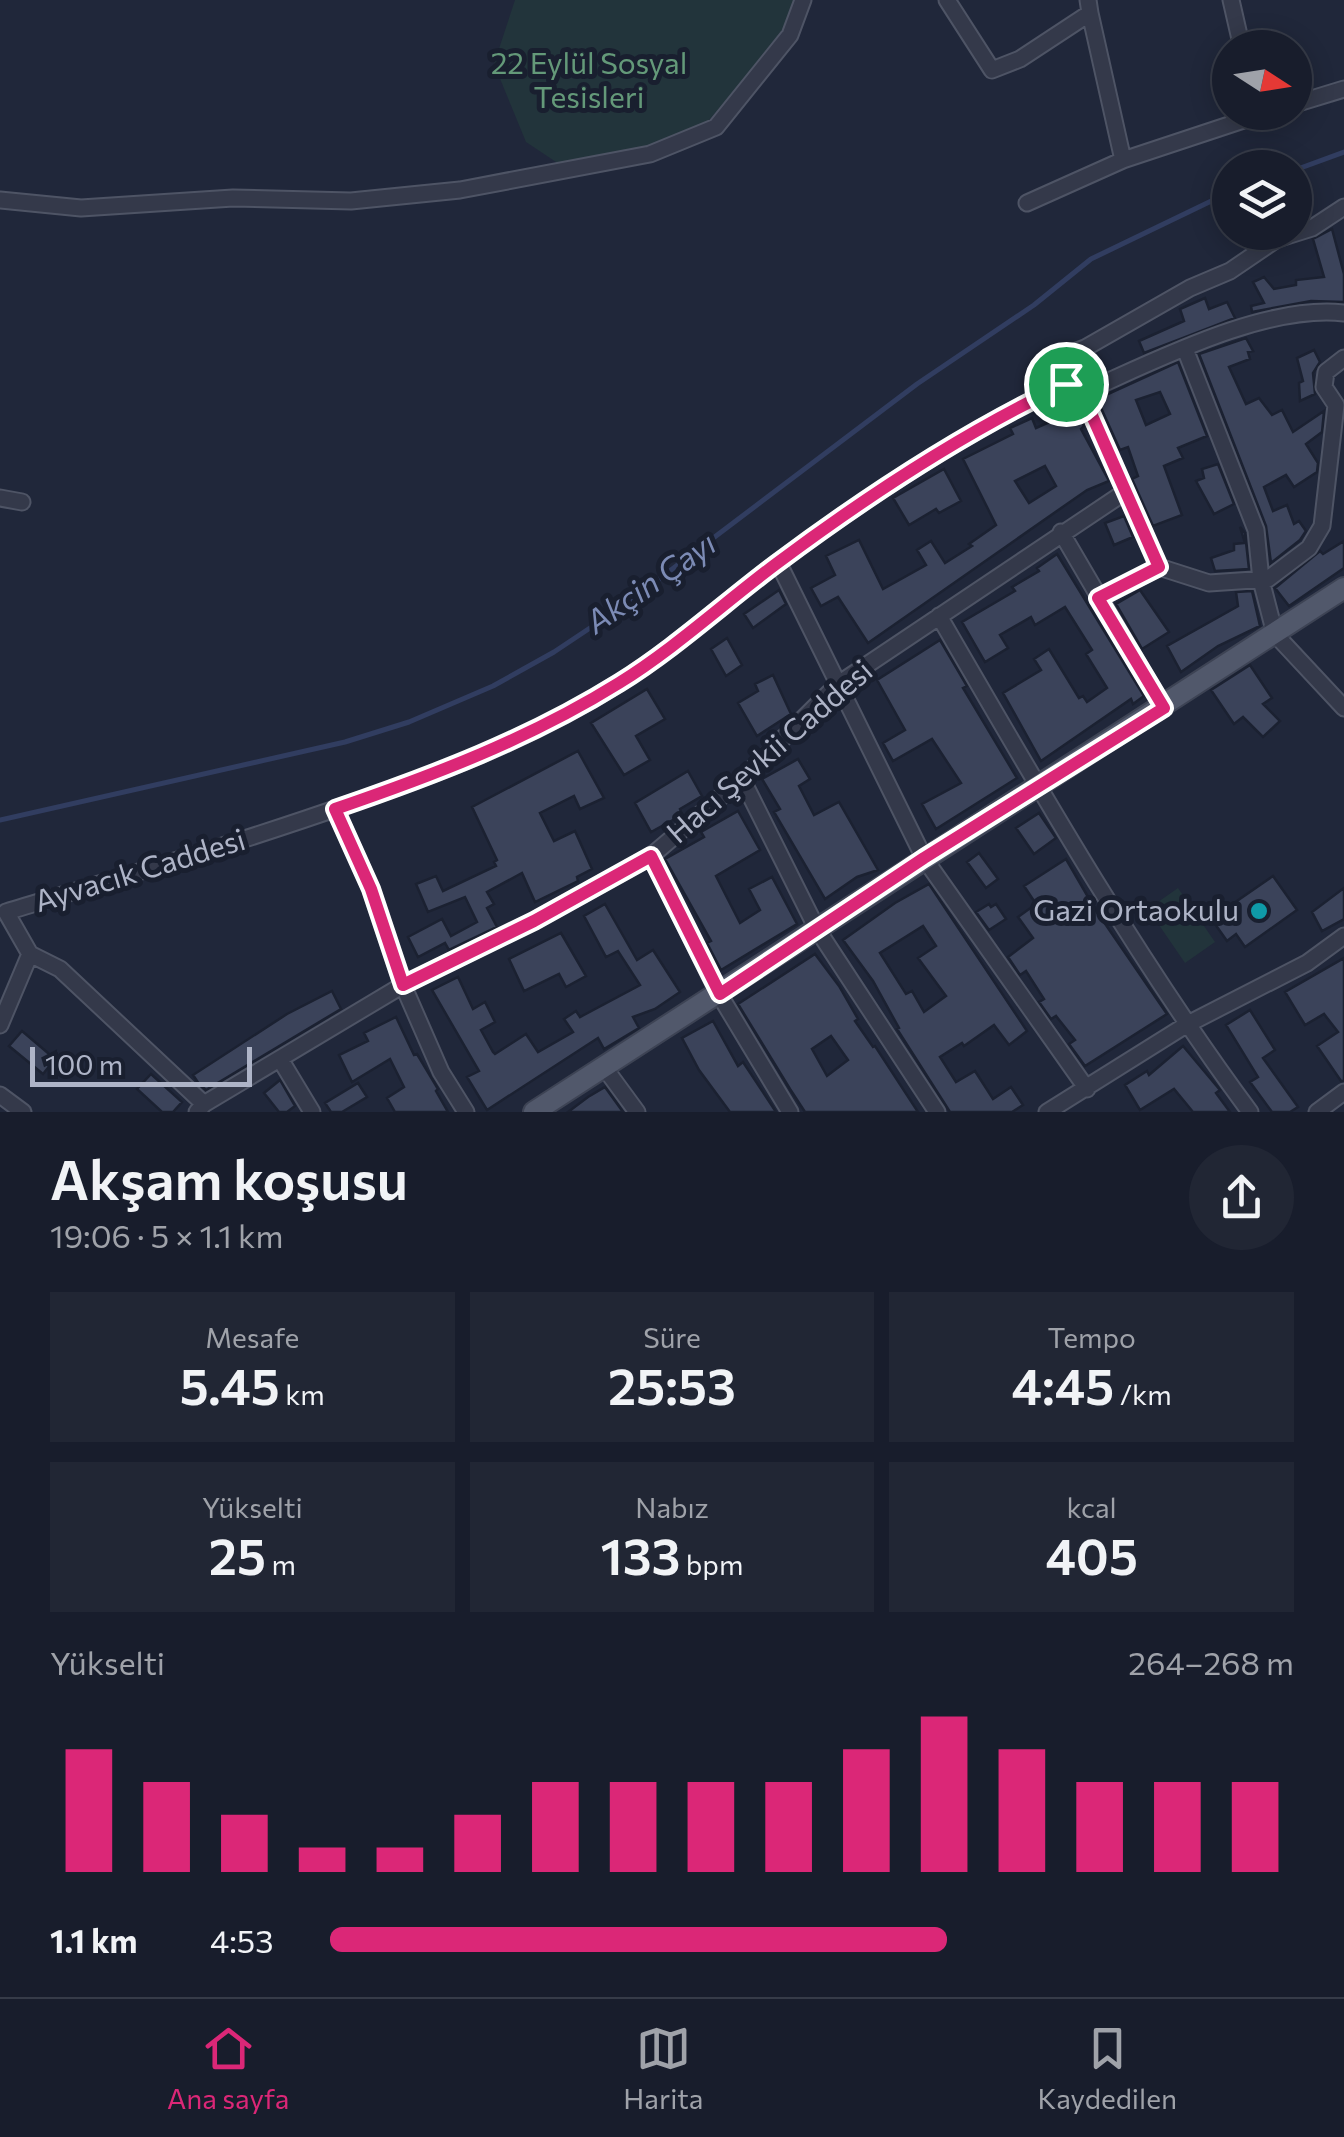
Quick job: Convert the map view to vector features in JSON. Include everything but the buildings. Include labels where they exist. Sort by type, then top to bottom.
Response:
[{"type":"main road","points":[[534,1112],[1344,588]]},
{"type":"street","points":[[0,200],[81,208],[232,198],[351,200],[460,190],[650,154],[716,127],[790,34],[803,0]]},
{"type":"street","points":[[947,0],[992,70],[1020,59],[1089,7],[1123,160]]},
{"type":"street","points":[[1231,0],[1238,30]]},
{"type":"street","points":[[1312,99],[1344,89]]},
{"type":"street","points":[[1027,203],[1123,160],[1212,130]]},
{"type":"street","points":[[1159,567],[1082,393],[1066,384],[1056,359],[1085,348],[1190,288],[1230,271],[1277,239],[1312,228],[1344,207]]},
{"type":"street","points":[[1082,393],[1184,349],[1269,320],[1320,310],[1344,314]]},
{"type":"street","points":[[1184,349],[1256,530],[1261,580],[1275,634],[1344,708]]},
{"type":"street","points":[[1098,598],[1159,567],[1209,584],[1268,579],[1309,548],[1322,526],[1336,405],[1324,387],[1326,372],[1344,358]]},
{"type":"street","points":[[466,1112],[441,1072],[403,985],[371,889],[335,809],[447,770],[544,727],[622,682],[778,562],[913,467],[1066,384]]},
{"type":"street","name":"Hacı Şevkii Caddesi","points":[[201,1108],[403,985],[534,921],[651,856],[742,779],[837,686],[1125,492]]},
{"type":"street","points":[[0,498],[22,502]]},
{"type":"street","points":[[1061,532],[1164,708]]},
{"type":"street","points":[[778,562],[924,858],[1086,1089]]},
{"type":"street","points":[[939,616],[1038,786],[1186,1025],[1250,1112]]},
{"type":"street","points":[[742,779],[817,930],[937,1112]]},
{"type":"street","name":"Ayvacık Caddesi","points":[[0,1025],[30,954],[6,912],[335,809]]},
{"type":"street","points":[[651,856],[720,994],[790,1112]]},
{"type":"street","points":[[1055,1110],[1186,1025],[1307,963],[1344,936]]},
{"type":"street","points":[[30,954],[60,968],[201,1108]]},
{"type":"street","points":[[280,1059],[312,1112]]},
{"type":"street","points":[[604,1067],[637,1112]]},
{"type":"street","points":[[1317,1112],[1344,1092]]},
{"type":"street","points":[[0,1095],[23,1112]]},
{"type":"green space","name":"22 Eylül Sosyal Tesisleri","points":[[515,0],[804,0],[795,20],[697,134],[568,170],[526,142],[494,64]]},
{"type":"green space","points":[[1178,888],[1215,942],[1185,963],[1148,909]]},
{"type":"waterway","name":"Akçin Çayı","points":[[1312,164],[1344,152]]},
{"type":"waterway","name":"Akçin Çayı","points":[[0,820],[345,742],[409,722],[493,686],[554,652],[626,604],[917,384],[1034,305],[1091,259],[1212,201]]},
{"type":"place","name":"Gazi Ortaokulu","points":[[1259,911]]},
{"type":"route","points":[[1066,384],[1082,393],[1159,567],[1098,598],[1164,708],[924,858],[720,994],[651,856],[534,921],[403,985],[371,889],[335,809],[447,770],[544,727],[622,682],[778,562],[913,467],[1066,384]]}]
